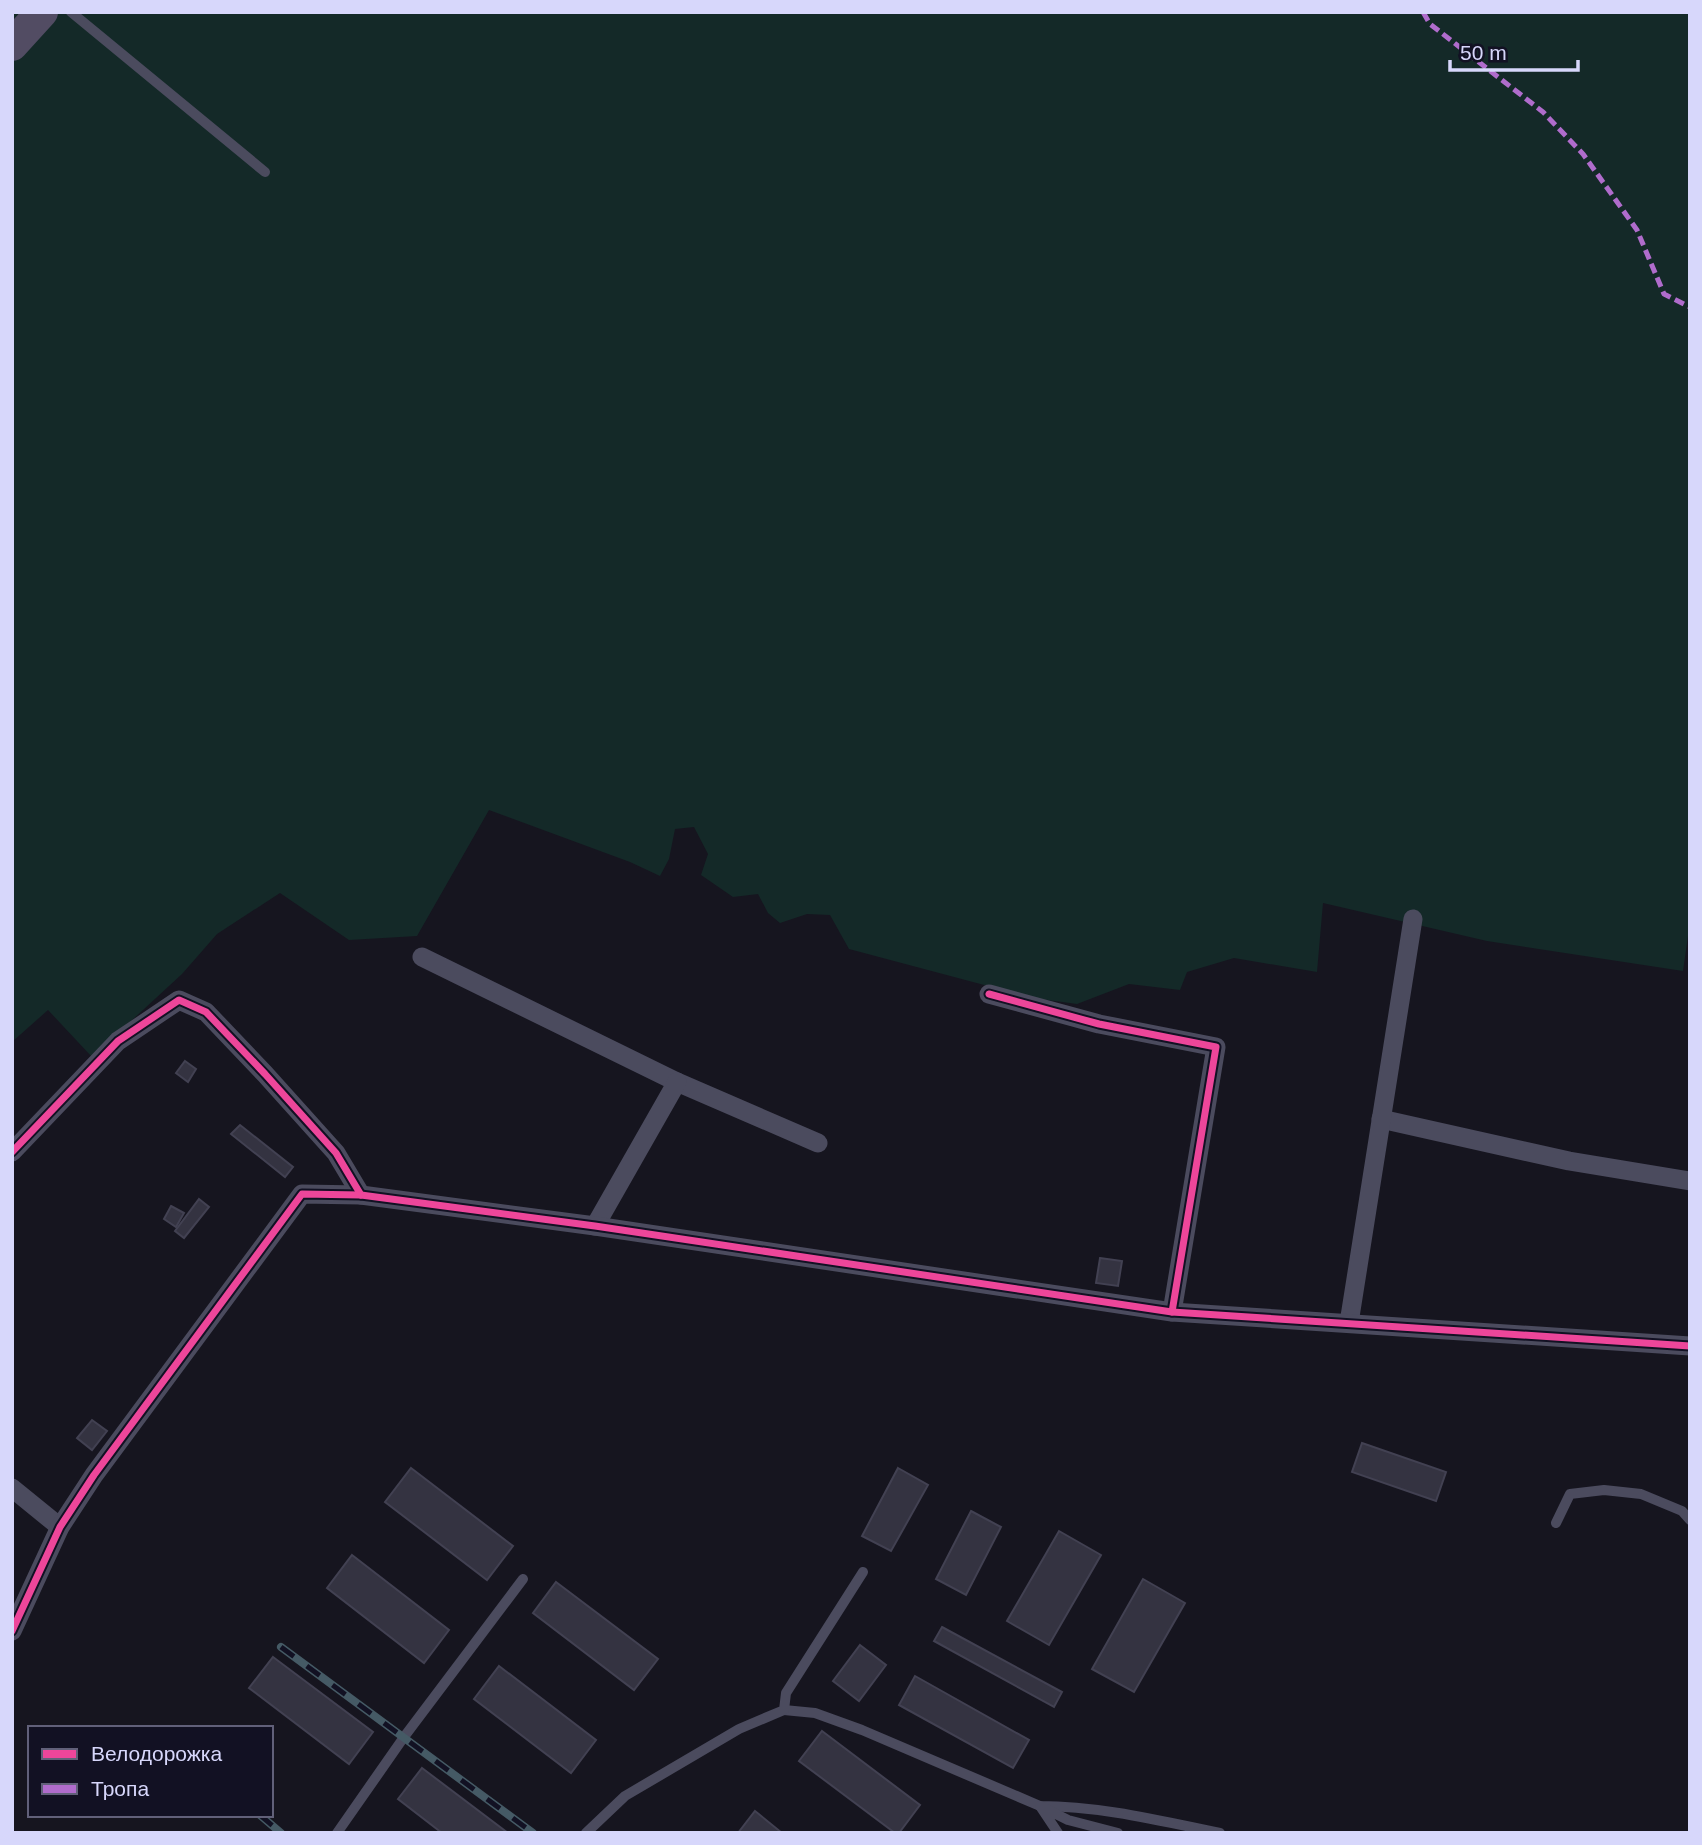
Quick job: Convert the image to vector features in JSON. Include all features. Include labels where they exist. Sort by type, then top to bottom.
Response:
[{"type":"main road","points":[[12,46],[41,12]]},
{"type":"street","points":[[1349,1323],[1413,919]]},
{"type":"street","points":[[422,957],[677,1082],[818,1143]]},
{"type":"street","points":[[989,994],[1100,1024],[1216,1047],[1172,1312]]},
{"type":"street","points":[[12,1152],[118,1041],[180,1000],[206,1012],[265,1073],[336,1153],[361,1195]]},
{"type":"street","points":[[596,1226],[677,1082]]},
{"type":"street","points":[[1381,1119],[1569,1161],[1690,1181]]},
{"type":"street","points":[[12,1631],[60,1527],[116,1443],[302,1194],[361,1195],[596,1226],[1172,1312],[1690,1346]]},
{"type":"street","points":[[12,1488],[60,1527]]},
{"type":"lane","points":[[71,12],[265,172]]},
{"type":"lane","points":[[1556,1523],[1570,1494],[1604,1490],[1642,1494],[1682,1511],[1690,1521]]},
{"type":"lane","points":[[784,1710],[786,1693],[863,1572]]},
{"type":"lane","points":[[337,1833],[404,1737],[523,1579]]},
{"type":"lane","points":[[586,1833],[625,1796],[739,1729],[784,1710],[815,1713],[862,1730],[1068,1820],[1118,1833]]},
{"type":"lane","points":[[1040,1806],[1058,1833]]},
{"type":"lane","points":[[1040,1806],[1136,1816],[1220,1833]]},
{"type":"green space","points":[[12,12],[1690,12],[1690,922],[1683,971],[1487,941],[1323,903],[1317,972],[1234,958],[1187,972],[1180,990],[1129,984],[1077,1004],[1033,998],[849,949],[830,915],[807,914],[780,923],[768,913],[758,894],[733,897],[701,875],[708,854],[694,827],[675,829],[669,859],[660,876],[630,862],[489,810],[417,936],[349,940],[280,893],[217,934],[182,974],[92,1057],[48,1010],[12,1042]]},
{"type":"building","points":[[185,1061],[196,1069],[188,1082],[176,1073]]},
{"type":"building","points":[[240,1125],[293,1167],[285,1177],[231,1134]]},
{"type":"building","points":[[199,1199],[209,1207],[184,1238],[175,1231]]},
{"type":"building","points":[[171,1206],[184,1213],[176,1227],[164,1219]]},
{"type":"building","points":[[1100,1258],[1122,1261],[1118,1286],[1096,1283]]},
{"type":"building","points":[[92,1420],[107,1431],[92,1450],[77,1438]]},
{"type":"building","points":[[1362,1443],[1446,1472],[1436,1501],[1352,1472]]},
{"type":"building","points":[[411,1468],[513,1546],[487,1580],[385,1502]]},
{"type":"building","points":[[898,1468],[928,1485],[891,1551],[862,1536]]},
{"type":"building","points":[[971,1511],[1001,1527],[966,1595],[936,1579]]},
{"type":"building","points":[[1059,1531],[1101,1555],[1049,1645],[1007,1621]]},
{"type":"building","points":[[352,1555],[449,1630],[424,1663],[327,1588]]},
{"type":"building","points":[[1143,1579],[1185,1603],[1134,1692],[1092,1669]]},
{"type":"building","points":[[556,1582],[658,1659],[634,1690],[533,1613]]},
{"type":"building","points":[[942,1627],[1062,1692],[1054,1707],[934,1641]]},
{"type":"building","points":[[860,1645],[886,1665],[859,1701],[833,1681]]},
{"type":"building","points":[[273,1657],[373,1732],[349,1764],[249,1688]]},
{"type":"building","points":[[499,1666],[596,1740],[571,1773],[474,1699]]},
{"type":"building","points":[[915,1676],[1029,1740],[1013,1768],[899,1705]]},
{"type":"building","points":[[822,1731],[920,1805],[899,1833],[895,1833],[799,1761]]},
{"type":"building","points":[[422,1768],[508,1833],[442,1833],[398,1799]]},
{"type":"building","points":[[755,1811],[782,1833],[738,1833]]},
{"type":"railway","points":[[281,1647],[533,1833]]},
{"type":"railway","points":[[262,1817],[281,1833]]},
{"type":"marked path","points":[[1423,12],[1430,24],[1543,112],[1583,154],[1637,230],[1664,294],[1690,307]]},
{"type":"cycle path","points":[[989,994],[1099,1024],[1216,1047],[1172,1312]]},
{"type":"cycle path","points":[[12,1152],[118,1041],[179,1000],[206,1012],[265,1074],[336,1153],[361,1195]]},
{"type":"cycle path","points":[[12,1631],[60,1527],[94,1475],[302,1194],[361,1195],[595,1226],[1172,1312],[1690,1346]]}]
